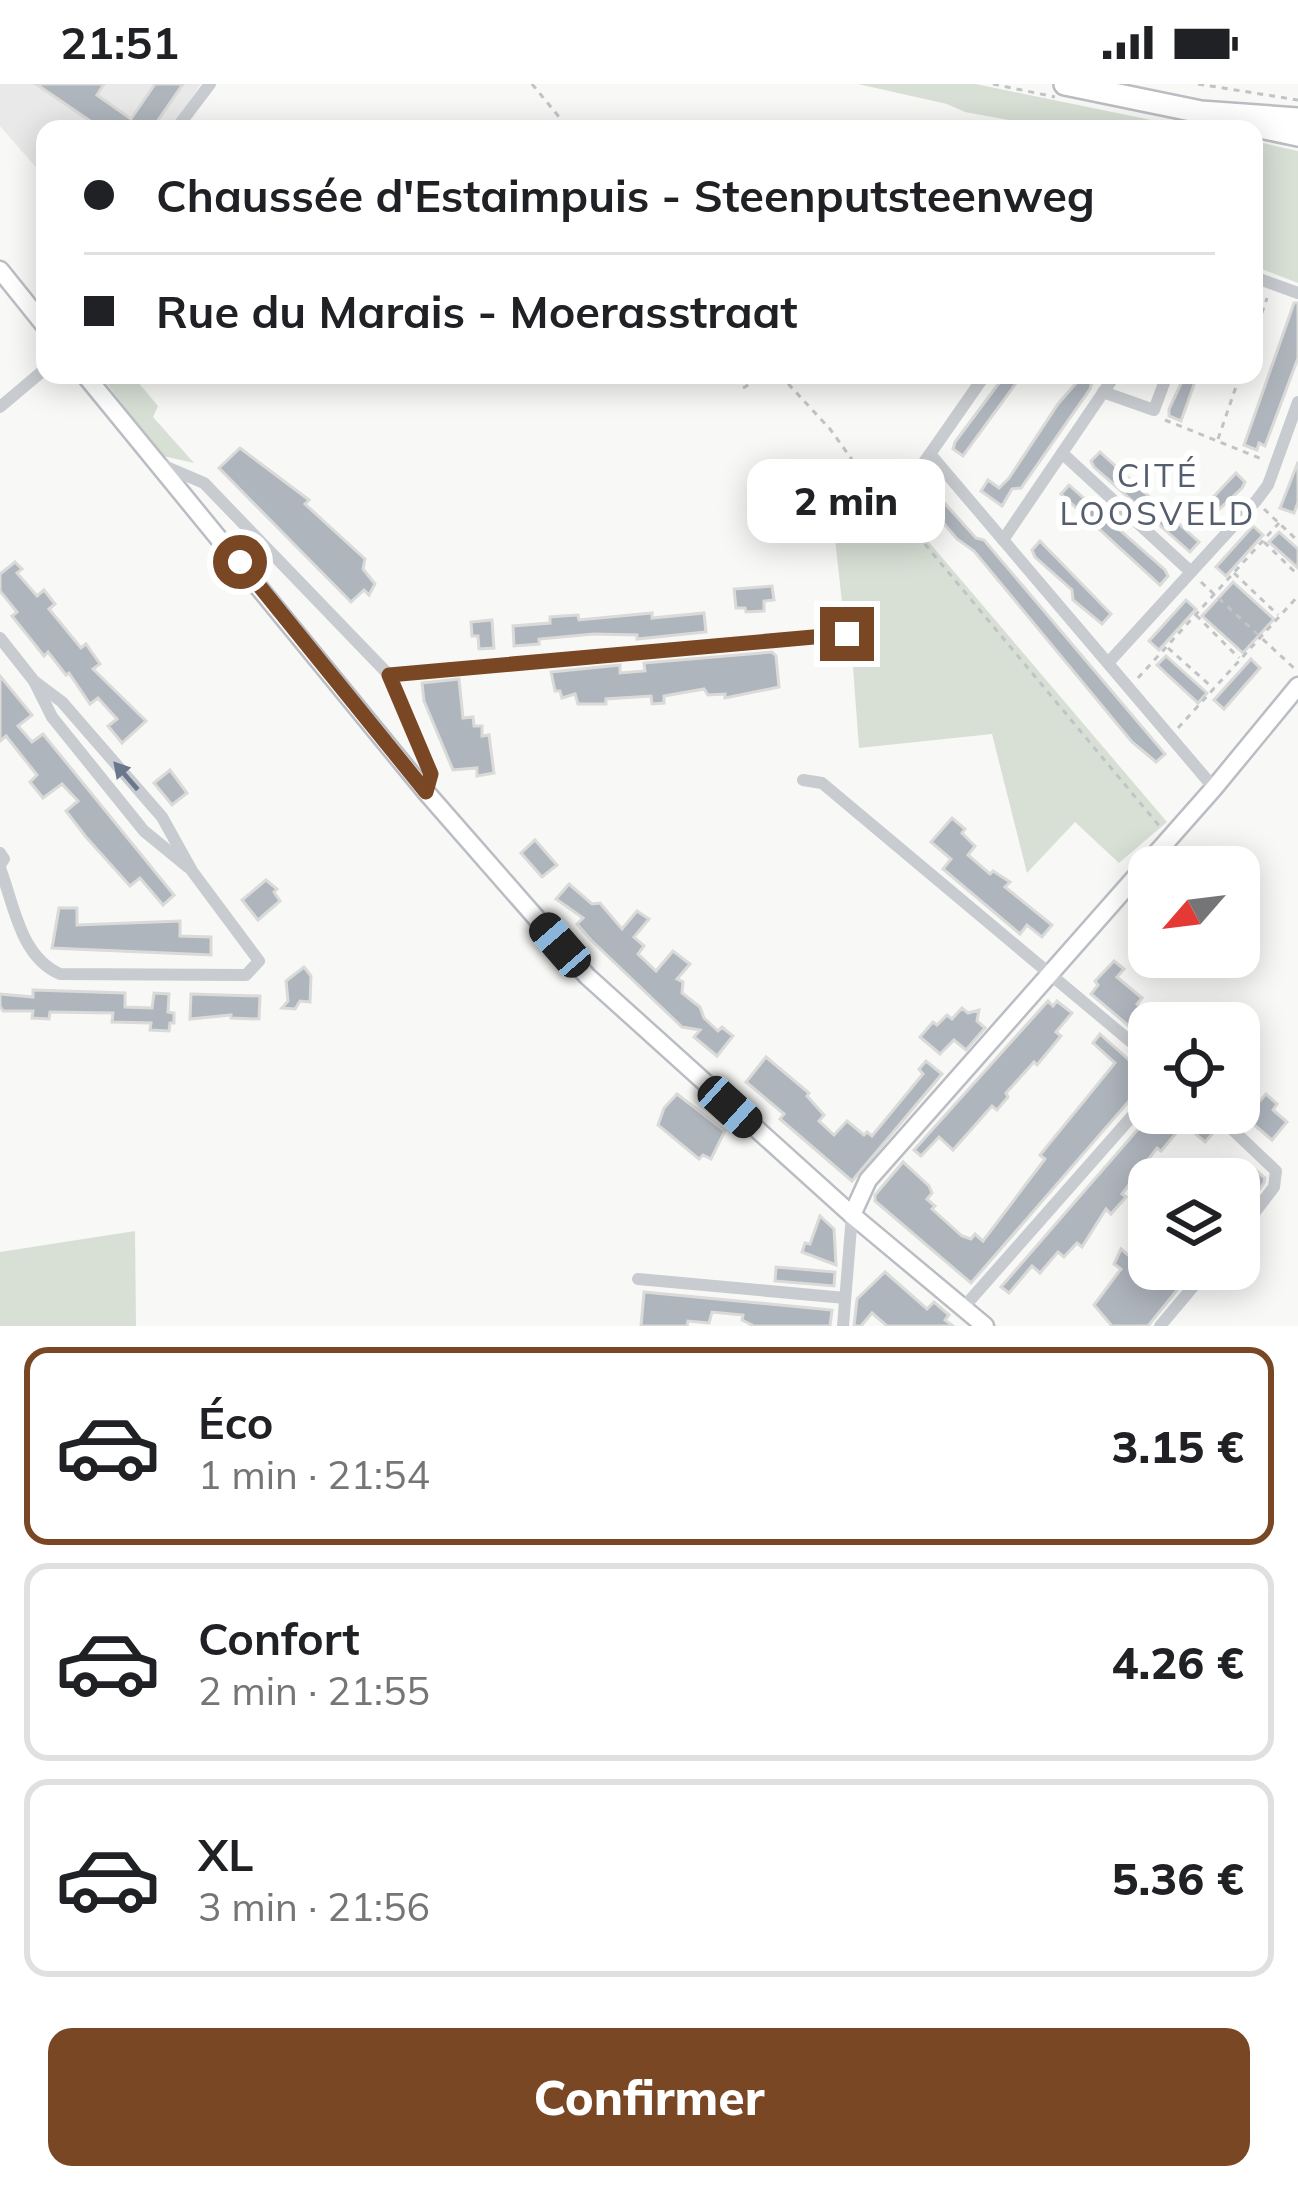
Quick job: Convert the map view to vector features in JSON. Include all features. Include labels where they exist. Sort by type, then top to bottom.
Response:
[{"type":"highway","points":[[1065,84],[1235,120]]},
{"type":"highway","points":[[1201,112],[1298,119]]},
{"type":"highway","points":[[1263,127],[1298,135]]},
{"type":"main road","points":[[0,270],[36,315]]},
{"type":"main road","points":[[92,384],[426,792],[587,976],[852,1215],[986,1326]]},
{"type":"main road","points":[[852,1215],[868,1180],[1214,788],[1298,686]]},
{"type":"street","points":[[183,120],[211,84]]},
{"type":"street","points":[[1263,280],[1298,293]]},
{"type":"street","points":[[0,407],[36,377]]},
{"type":"street","points":[[909,484],[979,384]]},
{"type":"street","points":[[1003,539],[1109,384]]},
{"type":"street","points":[[1103,392],[1154,410],[1164,384]]},
{"type":"street","points":[[1108,663],[1256,501],[1298,402]]},
{"type":"street","points":[[1062,453],[1191,572]]},
{"type":"street","points":[[930,454],[1214,788]]},
{"type":"street","points":[[160,465],[204,483],[215,493],[389,675],[431,774],[426,792]]},
{"type":"street","points":[[389,675],[847,634]]},
{"type":"street","points":[[0,638],[34,681],[52,717],[144,831],[192,871]]},
{"type":"street","points":[[0,853],[4,859],[0,866],[28,945],[37,960],[60,974],[246,975],[259,961],[192,871],[162,817],[62,702],[34,681]]},
{"type":"street","points":[[803,780],[822,783],[1128,1041]]},
{"type":"street","points":[[964,1307],[1128,1120]]},
{"type":"street","points":[[1239,1134],[1265,1156],[1277,1176],[1260,1207]]},
{"type":"street","points":[[842,1326],[852,1215]]},
{"type":"street","points":[[638,1279],[845,1298]]},
{"type":"street","points":[[1160,1326],[1190,1290]]},
{"type":"path","points":[[532,84],[562,120]]},
{"type":"path","points":[[1198,84],[1298,100]]},
{"type":"path","points":[[1263,311],[1273,284]]},
{"type":"path","points":[[742,388],[749,384]]},
{"type":"path","points":[[788,384],[1168,840]]},
{"type":"path","points":[[1217,441],[1237,384]]},
{"type":"path","points":[[1154,410],[1159,418],[1275,464]]},
{"type":"path","points":[[894,507],[909,484]]},
{"type":"path","points":[[1256,501],[1298,541]]},
{"type":"path","points":[[1129,688],[1279,523]]},
{"type":"path","points":[[1263,541],[1298,574]]},
{"type":"path","points":[[1191,572],[1298,671]]},
{"type":"path","points":[[1234,573],[1280,616]]},
{"type":"path","points":[[1170,737],[1298,596]]},
{"type":"path","points":[[1196,615],[1240,659]]},
{"type":"path","points":[[1167,646],[1214,689]]},
{"type":"shaded area","points":[[0,84],[201,84],[177,120],[36,120],[36,167],[0,126]]},
{"type":"shaded area","points":[[858,84],[976,84],[1151,120],[1008,120]]},
{"type":"shaded area","points":[[1263,143],[1298,151],[1298,283],[1263,269]]},
{"type":"shaded area","points":[[107,384],[140,384],[158,406],[153,417],[194,463],[163,456]]},
{"type":"shaded area","points":[[905,514],[1167,822],[1139,846],[1128,846],[1128,855],[1119,863],[1075,822],[1027,873],[992,734],[859,748],[851,641],[845,629],[835,539]]},
{"type":"shaded area","points":[[135,1231],[136,1326],[0,1326],[0,1252]]},
{"type":"building","points":[[36,84],[104,84],[97,95],[131,119],[155,84],[183,84],[158,120],[89,120]]},
{"type":"building","points":[[1294,303],[1298,303],[1298,358],[1265,446],[1259,443],[1257,450],[1244,445]]},
{"type":"building","points":[[998,384],[1015,384],[963,456],[953,449]]},
{"type":"building","points":[[1075,384],[1091,384],[1021,488],[1012,489],[1002,506],[981,491],[988,480],[999,488],[1009,478]]},
{"type":"building","points":[[1181,384],[1194,384],[1181,421],[1169,416]]},
{"type":"building","points":[[240,448],[309,500],[305,504],[365,559],[363,569],[375,584],[369,595],[364,590],[351,602],[219,468]]},
{"type":"building","points":[[1100,452],[1199,542],[1190,552],[1094,467],[1091,461]]},
{"type":"building","points":[[1298,462],[1298,502],[1294,513],[1280,508]]},
{"type":"building","points":[[1236,473],[1245,482],[1242,488],[1214,514],[1205,506]]},
{"type":"building","points":[[1069,485],[1165,570],[1168,576],[1160,585],[1061,494]]},
{"type":"building","points":[[938,496],[976,538],[984,540],[1165,754],[1156,762],[1132,742],[974,551],[928,505]]},
{"type":"building","points":[[1253,526],[1263,535],[1226,576],[1216,567]]},
{"type":"building","points":[[1279,532],[1298,549],[1298,568],[1269,542]]},
{"type":"building","points":[[1040,541],[1111,614],[1102,624],[1035,557],[1032,550]]},
{"type":"building","points":[[15,562],[22,569],[17,573],[37,596],[44,590],[55,604],[49,609],[81,648],[86,644],[100,664],[93,669],[146,721],[122,743],[108,726],[117,719],[98,698],[90,704],[69,673],[48,652],[44,656],[12,616],[17,612],[0,591],[0,574]]},
{"type":"building","points":[[1233,582],[1274,619],[1243,653],[1202,616]]},
{"type":"building","points":[[772,586],[774,600],[764,601],[764,611],[736,608],[734,589]]},
{"type":"building","points":[[1186,600],[1196,609],[1159,650],[1149,641]]},
{"type":"building","points":[[652,613],[652,618],[704,613],[706,632],[637,639],[637,635],[594,634],[514,646],[513,626],[550,623],[550,617],[578,615],[579,620]]},
{"type":"building","points":[[492,620],[494,648],[479,649],[471,622]]},
{"type":"building","points":[[772,652],[779,687],[725,698],[725,694],[708,695],[704,689],[664,696],[664,703],[652,704],[651,696],[578,704],[575,694],[562,698],[555,691],[551,672],[620,665],[620,673],[645,671],[644,663]]},
{"type":"building","points":[[1166,656],[1207,693],[1198,703],[1157,665]]},
{"type":"building","points":[[1251,659],[1260,668],[1224,709],[1214,700]]},
{"type":"building","points":[[0,676],[32,715],[18,726],[32,742],[43,734],[174,895],[163,905],[140,878],[130,886],[86,837],[66,811],[78,801],[62,784],[43,798],[30,782],[37,775],[6,736],[0,741]]},
{"type":"building","points":[[459,679],[463,718],[473,717],[474,726],[482,726],[482,736],[489,735],[494,773],[477,776],[477,768],[453,770],[424,701],[422,683]]},
{"type":"building","points":[[170,770],[187,793],[172,805],[154,783]]},
{"type":"building","points":[[952,818],[975,846],[968,855],[990,874],[993,871],[1010,882],[1005,887],[1052,925],[1042,937],[1027,925],[1020,934],[943,869],[951,859],[931,842]]},
{"type":"building","points":[[535,840],[557,865],[542,877],[521,853]]},
{"type":"building","points":[[266,880],[277,889],[274,892],[280,901],[258,920],[242,900]]},
{"type":"building","points":[[569,884],[592,904],[600,903],[622,929],[637,911],[649,919],[634,937],[644,946],[638,954],[656,971],[673,951],[690,964],[677,979],[683,982],[682,993],[718,1031],[722,1027],[733,1036],[717,1056],[694,1037],[700,1030],[682,1027],[577,924],[583,918],[556,899]]},
{"type":"building","points":[[59,908],[77,908],[77,925],[180,921],[180,936],[211,937],[211,955],[52,948]]},
{"type":"building","points":[[1114,961],[1124,969],[1117,977],[1142,998],[1128,1002],[1128,1025],[1091,994],[1098,985],[1095,981]]},
{"type":"building","points":[[304,967],[311,976],[310,1002],[300,1001],[295,1009],[282,1008],[288,1001],[286,981]]},
{"type":"building","points":[[33,990],[125,993],[125,1007],[152,1008],[154,993],[169,994],[168,1012],[174,1013],[174,1023],[169,1031],[150,1030],[151,1023],[112,1022],[113,1013],[50,1012],[49,1019],[32,1018],[33,1011],[3,1011],[0,1006],[0,994],[33,997]]},
{"type":"building","points":[[191,994],[260,996],[259,1019],[231,1015],[190,1019]]},
{"type":"building","points":[[1048,1001],[1053,1006],[1057,1001],[1072,1013],[1056,1032],[1061,1036],[1006,1093],[1008,1097],[997,1110],[992,1106],[953,1150],[939,1137],[921,1156],[914,1150]]},
{"type":"building","points":[[962,1008],[968,1013],[979,1010],[977,1021],[985,1028],[966,1050],[954,1040],[940,1054],[920,1037],[933,1022],[937,1025],[947,1015],[952,1019]]},
{"type":"building","points":[[1100,1034],[1128,1059],[1128,1102],[971,1283],[875,1201],[903,1162],[929,1186],[932,1193],[927,1199],[935,1206],[932,1209],[962,1236],[971,1239],[975,1234],[983,1241],[1045,1159],[1040,1155],[1115,1063],[1093,1043]]},
{"type":"building","points":[[766,1057],[809,1093],[824,1115],[819,1121],[834,1135],[847,1121],[872,1136],[923,1074],[919,1069],[926,1061],[942,1074],[852,1181],[780,1119],[784,1114],[746,1082]]},
{"type":"building","points":[[677,1094],[725,1131],[711,1159],[703,1155],[699,1159],[658,1125],[664,1108]]},
{"type":"building","points":[[1266,1094],[1277,1104],[1273,1110],[1287,1122],[1272,1140],[1260,1130],[1260,1101]]},
{"type":"building","points":[[1134,1134],[1175,1134],[1149,1158],[1128,1158],[1128,1186],[1122,1194],[1126,1197],[1111,1214],[1106,1209],[1082,1247],[1077,1243],[1064,1257],[1058,1252],[1040,1273],[1032,1266],[1009,1293],[1001,1287]]},
{"type":"building","points":[[820,1216],[834,1229],[836,1265],[802,1252]]},
{"type":"building","points":[[1121,1249],[1128,1255],[1128,1290],[1177,1290],[1148,1326],[1112,1326],[1094,1305],[1121,1269],[1114,1264]]},
{"type":"building","points":[[776,1267],[835,1272],[834,1286],[775,1281]]},
{"type":"building","points":[[885,1272],[927,1309],[934,1302],[949,1315],[945,1320],[953,1326],[887,1326],[872,1313],[861,1326],[854,1326],[857,1299]]},
{"type":"building","points":[[644,1292],[832,1310],[830,1326],[754,1326],[742,1320],[743,1315],[712,1312],[709,1323],[641,1326]]},
{"type":"district","name":"CITÉ LOOSVELD","points":[[1158,494]]},
{"type":"route","points":[[240,562],[426,792],[431,774],[389,675],[847,634]]}]
